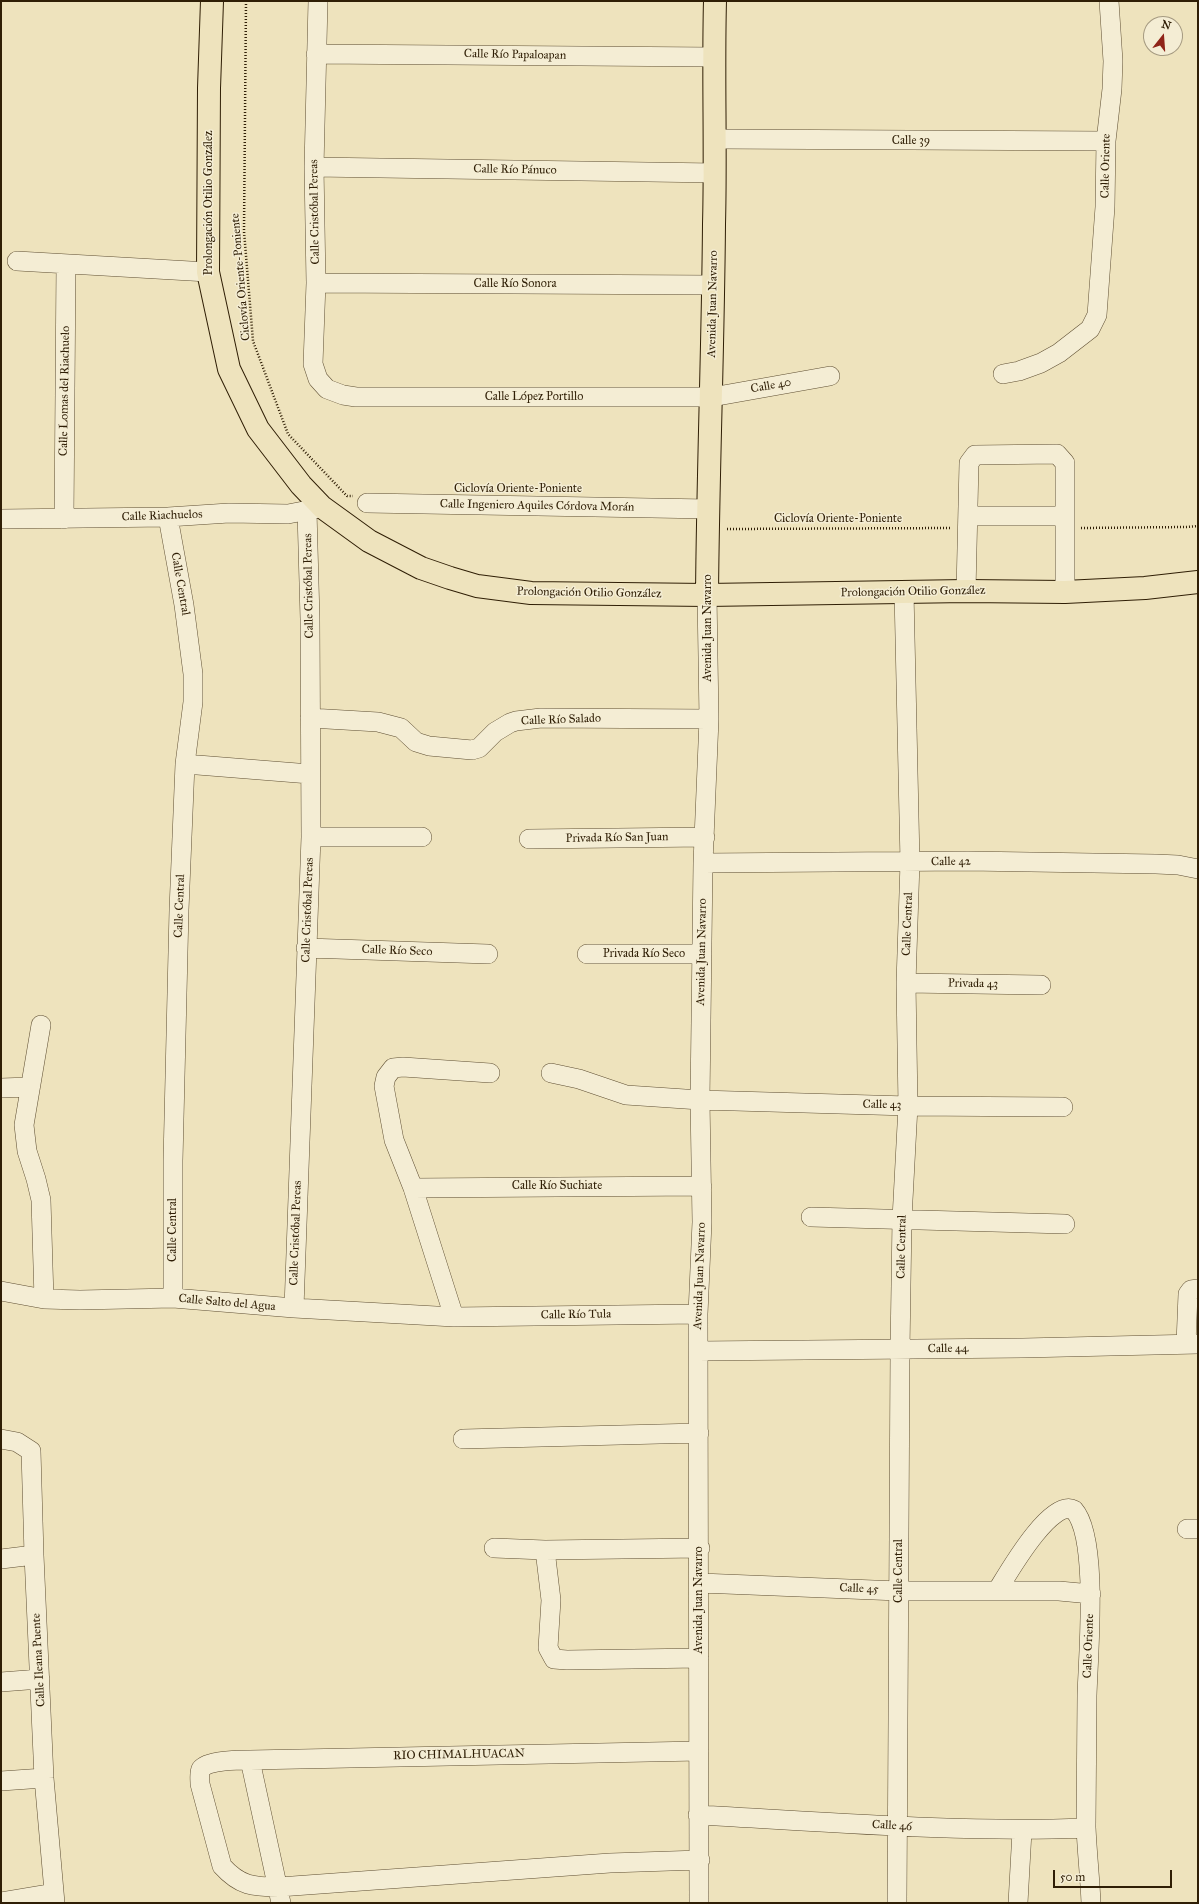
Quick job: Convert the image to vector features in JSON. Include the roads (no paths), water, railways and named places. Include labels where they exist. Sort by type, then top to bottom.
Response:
[{"type":"main road","name":"Prolongación Otilio González","points":[[212,1],[209,88],[208,272],[229,369],[258,429],[301,485],[314,509],[369,541],[421,568],[477,586],[531,593],[707,595],[966,591],[1065,592],[1145,588],[1198,582]]},
{"type":"main road","name":"Avenida Juan Navarro","points":[[707,595],[714,285],[715,1]]},
{"type":"street","name":"Calle Cristóbal Pereas","points":[[318,1],[314,167],[316,283],[313,330],[315,373],[327,389],[343,395],[356,397]]},
{"type":"street","name":"Calle Oriente","points":[[1003,374],[1020,371],[1041,363],[1059,353],[1090,329],[1098,315],[1106,207],[1106,141],[1112,89],[1113,60],[1109,1]]},
{"type":"street","name":"Calle Río Papaloapan","points":[[316,54],[714,57]]},
{"type":"street","name":"Calle 39","points":[[715,139],[1106,141]]},
{"type":"street","name":"Calle Río Pánuco","points":[[314,167],[715,174]]},
{"type":"street","points":[[17,261],[208,272]]},
{"type":"street","name":"Calle Lomas del Riachuelo","points":[[64,519],[66,264]]},
{"type":"street","name":"Calle Río Sonora","points":[[316,283],[714,285]]},
{"type":"street","name":"Calle 40","points":[[712,397],[830,376]]},
{"type":"street","name":"Calle López Portillo","points":[[356,397],[712,397]]},
{"type":"street","points":[[966,591],[969,463],[975,455],[1057,454],[1065,463],[1065,592]]},
{"type":"street","name":"Calle Ingeniero Aquiles Córdova Morán","points":[[361,500],[708,509]]},
{"type":"street","name":"Calle Cristóbal Pereas","points":[[294,1308],[311,837],[310,718],[314,509]]},
{"type":"street","name":"Calle Riachuelos","points":[[1,520],[168,517],[229,513],[288,514],[314,509]]},
{"type":"street","name":"Calle Central","points":[[168,517],[184,605],[193,674],[193,702],[185,764],[179,910],[173,1161],[173,1298]]},
{"type":"street","points":[[968,522],[1065,522]]},
{"type":"street","name":"Calle Central","points":[[897,1903],[896,1827],[900,1350],[902,1219],[908,1106],[906,983],[910,862],[904,592]]},
{"type":"street","name":"Avenida Juan Navarro","points":[[699,1903],[700,1860],[698,1815],[700,1548],[698,1314],[702,1222],[700,1100],[703,864],[709,719],[707,595]]},
{"type":"street","name":"Calle Río Salado","points":[[310,718],[378,722],[401,728],[416,742],[429,746],[472,750],[479,748],[495,732],[516,721],[541,718],[709,719]]},
{"type":"street","points":[[185,764],[310,774]]},
{"type":"street","points":[[311,837],[422,837]]},
{"type":"street","name":"Privada Río San Juan","points":[[529,839],[705,837]]},
{"type":"street","name":"Calle 42","points":[[703,864],[968,861],[1156,864],[1178,865],[1198,869]]},
{"type":"street","points":[[1198,869],[1198,884]]},
{"type":"street","name":"Calle Río Seco","points":[[306,948],[488,954]]},
{"type":"street","name":"Privada Río Seco","points":[[587,954],[702,954]]},
{"type":"street","name":"Privada 43","points":[[906,983],[1040,985]]},
{"type":"street","points":[[41,1025],[24,1115],[24,1132],[41,1200],[44,1299]]},
{"type":"street","points":[[454,1317],[413,1188],[394,1140],[384,1086],[388,1073],[393,1068],[403,1067],[490,1073]]},
{"type":"street","name":"Calle 43","points":[[551,1073],[626,1095],[700,1100],[908,1106],[1064,1107]]},
{"type":"street","points":[[1,1088],[30,1087]]},
{"type":"street","name":"Calle Río Suchiate","points":[[413,1188],[702,1186]]},
{"type":"street","points":[[811,1218],[1065,1224]]},
{"type":"street","points":[[1192,1344],[1188,1294],[1190,1291],[1198,1289]]},
{"type":"street","name":"Calle Salto del Agua","points":[[1,1291],[44,1299],[80,1300],[173,1298],[294,1308],[454,1317]]},
{"type":"street","name":"Calle Río Tula","points":[[454,1317],[698,1314]]},
{"type":"street","name":"Calle 44","points":[[698,1351],[1112,1347],[1192,1344]]},
{"type":"street","points":[[463,1439],[699,1433]]},
{"type":"street","name":"Calle Ileana Puente","points":[[1,1439],[17,1442],[31,1451],[44,1778],[55,1898]]},
{"type":"street","name":"Calle Oriente","points":[[997,1591],[1018,1557],[1044,1524],[1060,1510],[1067,1508],[1074,1510],[1082,1525],[1088,1558],[1091,1594],[1086,1828],[1091,1903]]},
{"type":"street","points":[[494,1548],[545,1550],[700,1548]]},
{"type":"street","points":[[545,1550],[551,1600],[548,1648],[554,1659],[699,1658]]},
{"type":"street","points":[[1,1559],[34,1555]]},
{"type":"street","name":"Calle 45","points":[[700,1583],[899,1591],[1059,1591],[1091,1594]]},
{"type":"street","points":[[1,1682],[40,1679]]},
{"type":"street","name":"RIO CHIMALHUACAN","points":[[280,1895],[249,1886],[230,1876],[222,1866],[200,1784],[201,1769],[205,1765],[220,1762],[250,1760],[699,1751]]},
{"type":"street","points":[[250,1760],[280,1895],[610,1863],[700,1860]]},
{"type":"street","points":[[1,1781],[44,1778]]},
{"type":"street","name":"Calle 46","points":[[698,1815],[896,1827],[1022,1831],[1086,1828]]},
{"type":"street","points":[[1018,1903],[1022,1831]]},
{"type":"street","points":[[1,1902],[55,1898]]}]
